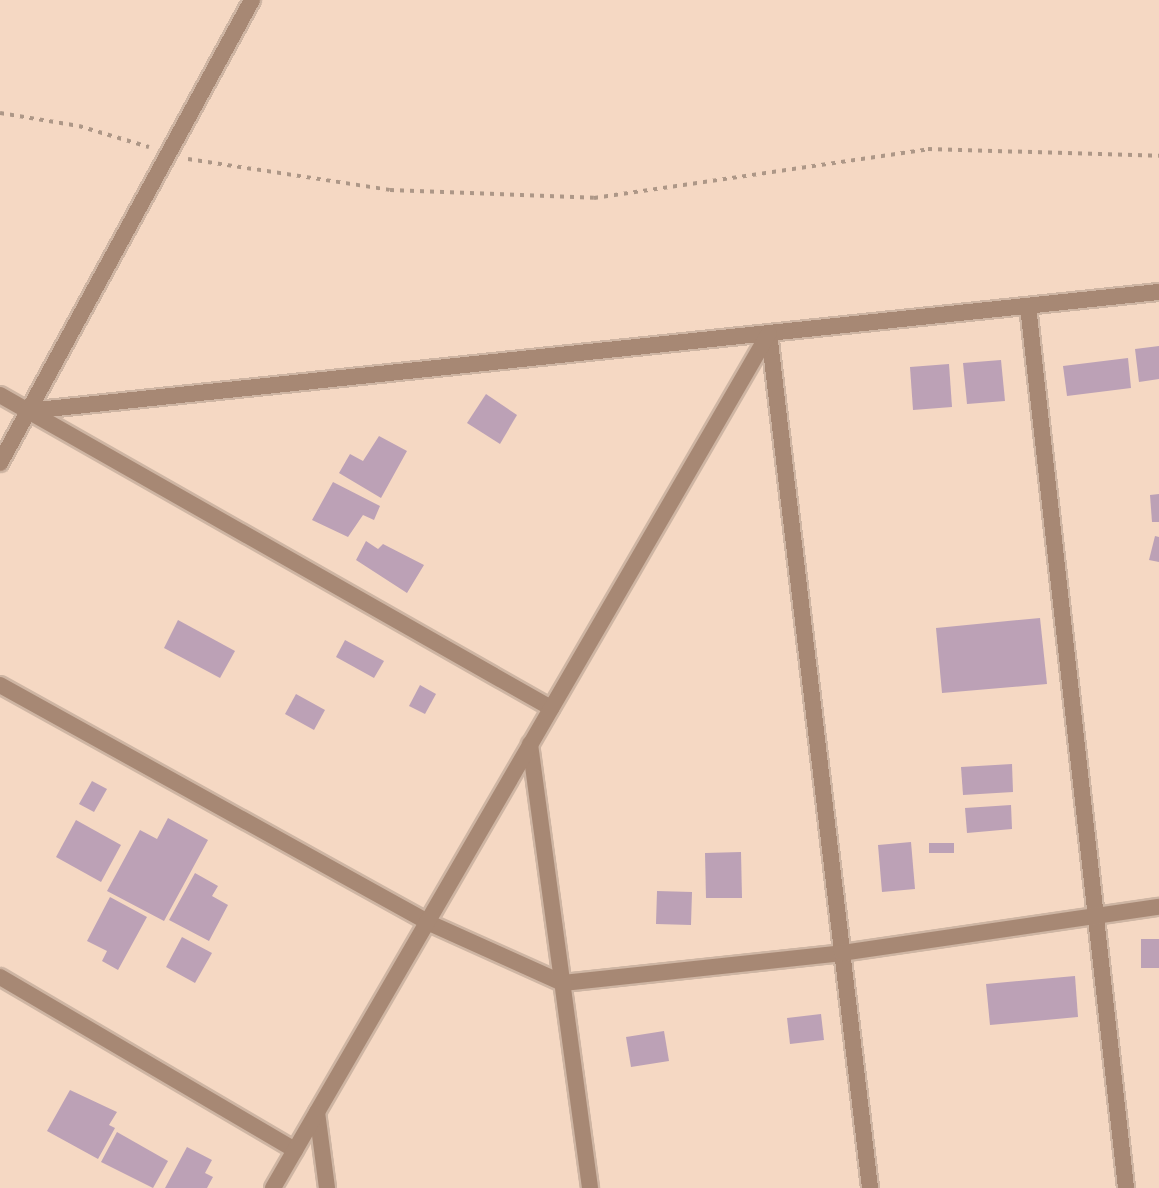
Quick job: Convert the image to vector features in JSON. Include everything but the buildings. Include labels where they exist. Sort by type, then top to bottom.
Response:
[{"type":"street","points":[[0,463],[252,0]]},
{"type":"street","points":[[28,411],[1159,292]]},
{"type":"street","points":[[1028,306],[1126,1188]]},
{"type":"street","points":[[273,1188],[769,333]]},
{"type":"street","points":[[769,333],[870,1188]]},
{"type":"street","points":[[0,395],[551,708]]},
{"type":"street","points":[[0,685],[427,922],[563,983],[842,953],[1159,907]]},
{"type":"street","points":[[530,744],[590,1188]]},
{"type":"street","points":[[0,977],[295,1150]]},
{"type":"street","points":[[317,1112],[327,1188]]},
{"type":"path","points":[[0,113],[79,126],[203,163],[390,190],[594,198],[928,149],[1159,156]]}]
